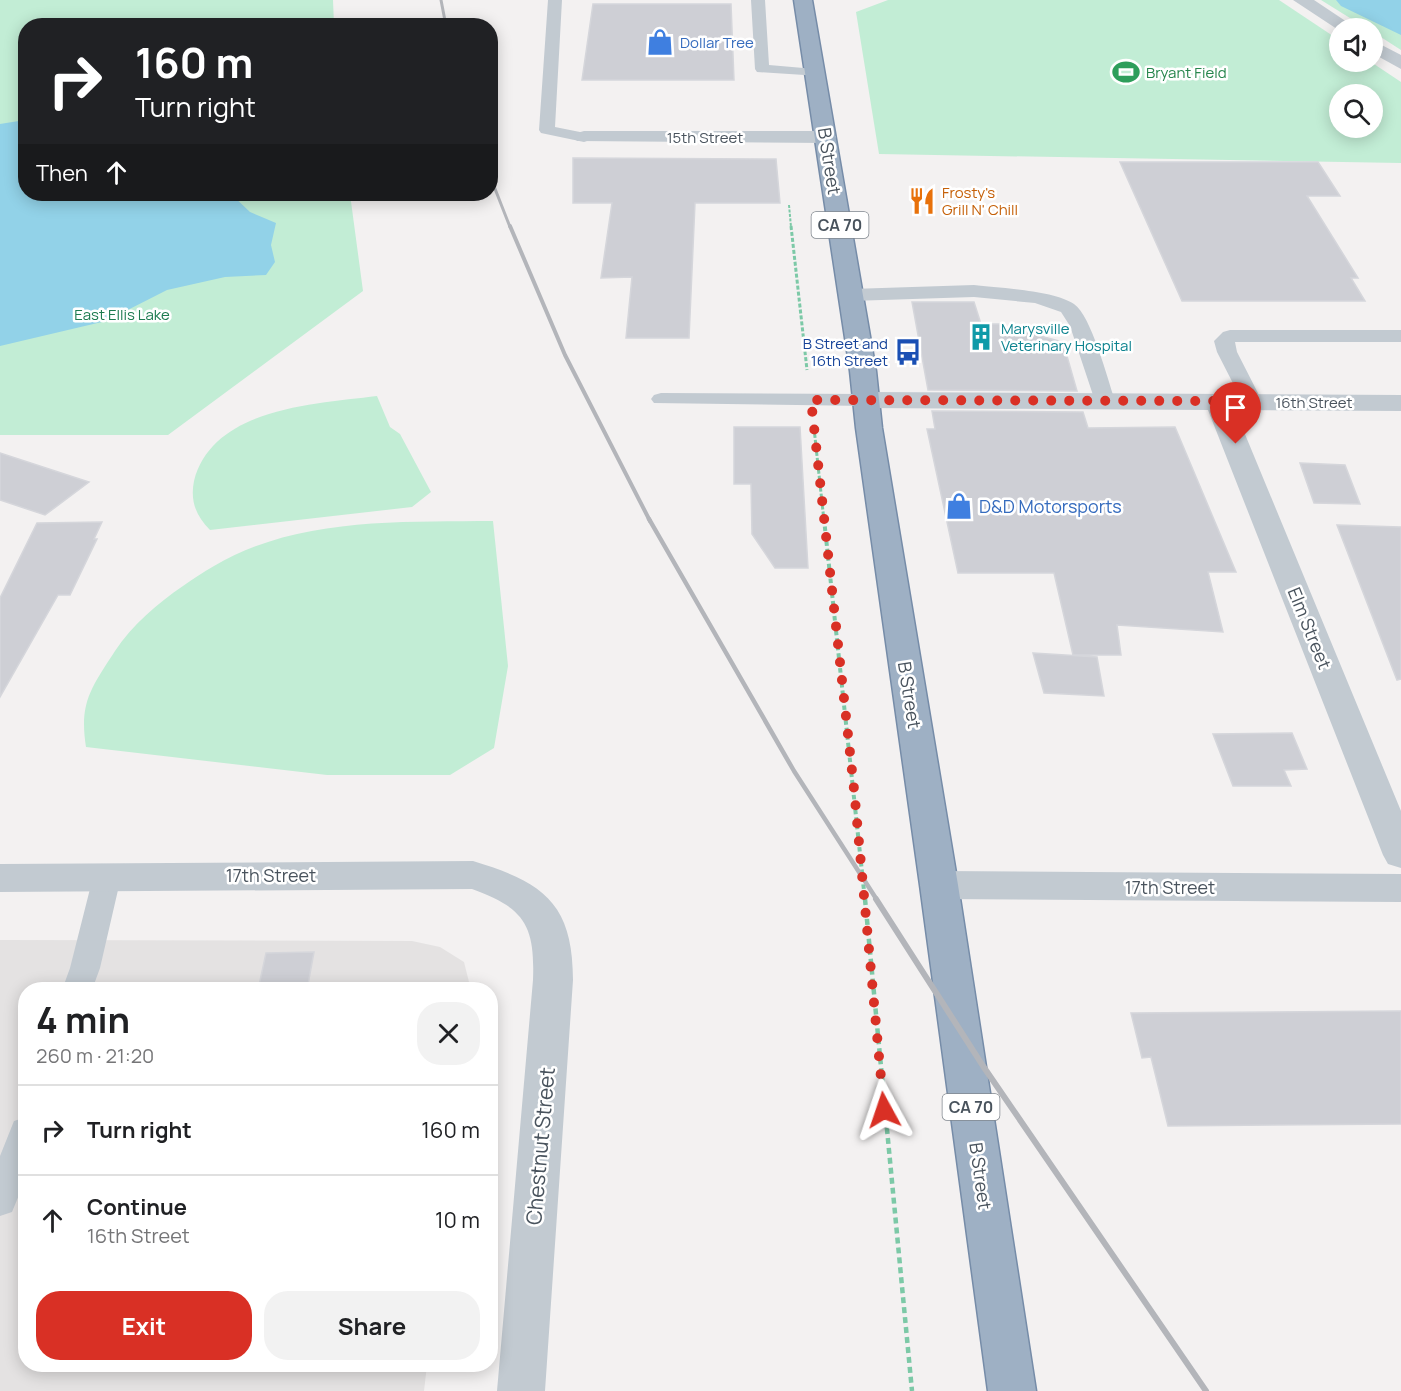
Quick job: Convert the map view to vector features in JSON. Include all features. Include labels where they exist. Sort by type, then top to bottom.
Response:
[{"type":"highway","name":"B Street","points":[[803,0],[867,400],[1012,1391]]},
{"type":"street","points":[[1302,0],[1331,18]]},
{"type":"street","points":[[1383,52],[1401,63]]},
{"type":"street","name":"15th Street","points":[[584,137],[826,138]]},
{"type":"street","name":"16th Street","points":[[867,400],[1401,403]]},
{"type":"street","name":"Elm Street","points":[[1218,401],[1401,855]]},
{"type":"street","name":"17th Street","points":[[0,878],[473,875],[503,884],[534,906]]},
{"type":"street","name":"17th Street","points":[[939,885],[1401,888]]},
{"type":"street","name":"Chestnut Street","points":[[521,1391],[553,980],[552,939],[534,906]]},
{"type":"lane","points":[[555,0],[547,130],[584,137]]},
{"type":"lane","points":[[758,0],[762,69],[815,73]]},
{"type":"lane","points":[[851,295],[974,291],[1038,298],[1068,308],[1080,326],[1105,401]]},
{"type":"lane","points":[[1252,402],[1227,352],[1224,341],[1230,336],[1401,336]]},
{"type":"lane","points":[[662,399],[867,400]]},
{"type":"lane","points":[[80,982],[107,877]]},
{"type":"lane","points":[[0,1201],[18,1153]]},
{"type":"path","points":[[789,205],[854,789],[912,1391]]},
{"type":"shaded area","points":[[0,940],[412,941],[440,947],[464,962],[469,982],[18,982],[18,1372],[426,1372],[424,1391],[0,1391]]},
{"type":"green space","name":"East Ellis Lake","points":[[0,0],[333,0],[334,18],[18,18],[18,201],[351,201],[363,291],[168,435],[0,435]]},
{"type":"green space","name":"Bryant Field","points":[[888,0],[1279,0],[1329,33],[1329,72],[1383,72],[1383,70],[1401,82],[1401,163],[879,154],[856,12]]},
{"type":"green space","points":[[1321,0],[1401,0],[1401,50],[1383,38],[1383,18],[1350,18]]},
{"type":"green space","points":[[377,396],[390,427],[400,434],[431,492],[412,507],[210,530],[201,519],[195,508],[194,481],[205,456],[222,438],[244,424],[270,414],[325,402]]},
{"type":"green space","points":[[493,521],[508,666],[494,748],[450,775],[327,775],[86,747],[84,719],[89,696],[99,675],[115,651],[137,623],[155,607],[214,566],[246,550],[280,538],[314,530],[386,523]]},
{"type":"water","points":[[1336,0],[1401,0],[1401,35],[1383,26],[1383,18],[1366,18],[1341,6]]},
{"type":"water","points":[[18,121],[18,201],[238,201],[250,212],[276,223],[271,245],[275,262],[266,275],[225,277],[167,290],[106,321],[0,346],[0,124]]},
{"type":"building","name":"Dollar Tree","points":[[593,4],[731,4],[734,80],[582,80]]},
{"type":"building","points":[[573,158],[776,159],[780,203],[695,203],[689,338],[626,338],[632,277],[601,278],[612,203],[573,203]]},
{"type":"building","points":[[1120,162],[1318,162],[1340,196],[1307,196],[1358,278],[1351,278],[1365,301],[1182,301]]},
{"type":"building","name":"Marysville Veterinary Hospital","points":[[912,302],[974,302],[981,324],[1001,324],[1003,331],[1026,332],[1063,342],[1077,391],[928,390]]},
{"type":"building","points":[[932,411],[1083,412],[1088,428],[1175,427],[1236,572],[1208,572],[1223,632],[1117,625],[1121,655],[1073,655],[1054,573],[958,573],[927,429],[935,429]]},
{"type":"building","points":[[734,427],[800,427],[808,568],[775,568],[752,534],[751,484],[734,484]]},
{"type":"building","points":[[0,453],[89,482],[45,515],[0,500]]},
{"type":"building","points":[[1300,463],[1345,465],[1360,504],[1314,503]]},
{"type":"building","points":[[102,522],[94,539],[97,539],[70,595],[58,595],[0,697],[0,598],[37,523]]},
{"type":"building","points":[[1337,525],[1401,527],[1401,679],[1397,680]]},
{"type":"building","points":[[1033,653],[1097,657],[1104,696],[1044,693]]},
{"type":"building","points":[[1292,733],[1307,769],[1284,770],[1291,786],[1233,786],[1213,734]]},
{"type":"building","points":[[314,952],[308,982],[260,982],[266,953]]},
{"type":"building","points":[[1401,1011],[1401,1124],[1168,1126],[1151,1057],[1142,1058],[1131,1013]]},
{"type":"railway","points":[[441,0],[444,18]]},
{"type":"railway","points":[[498,196],[510,227]]},
{"type":"railway","points":[[510,226],[565,355],[650,521]]},
{"type":"railway","points":[[649,519],[794,771],[877,900]]},
{"type":"railway","points":[[876,899],[983,1066],[1206,1391]]},
{"type":"place","name":"Dollar Tree","points":[[660,42]]},
{"type":"place","name":"Bryant Field","points":[[1126,72]]},
{"type":"place","name":"Frosty's Grill N' Chill","points":[[922,201]]},
{"type":"place","name":"Marysville Veterinary Hospital","points":[[981,337]]},
{"type":"place","name":"B Street and 16th Street","points":[[908,352]]},
{"type":"place","name":"D&D Motorsports","points":[[959,506]]},
{"type":"route","points":[[884,1110],[854,789],[811,400],[1218,401],[1236,444]]}]
